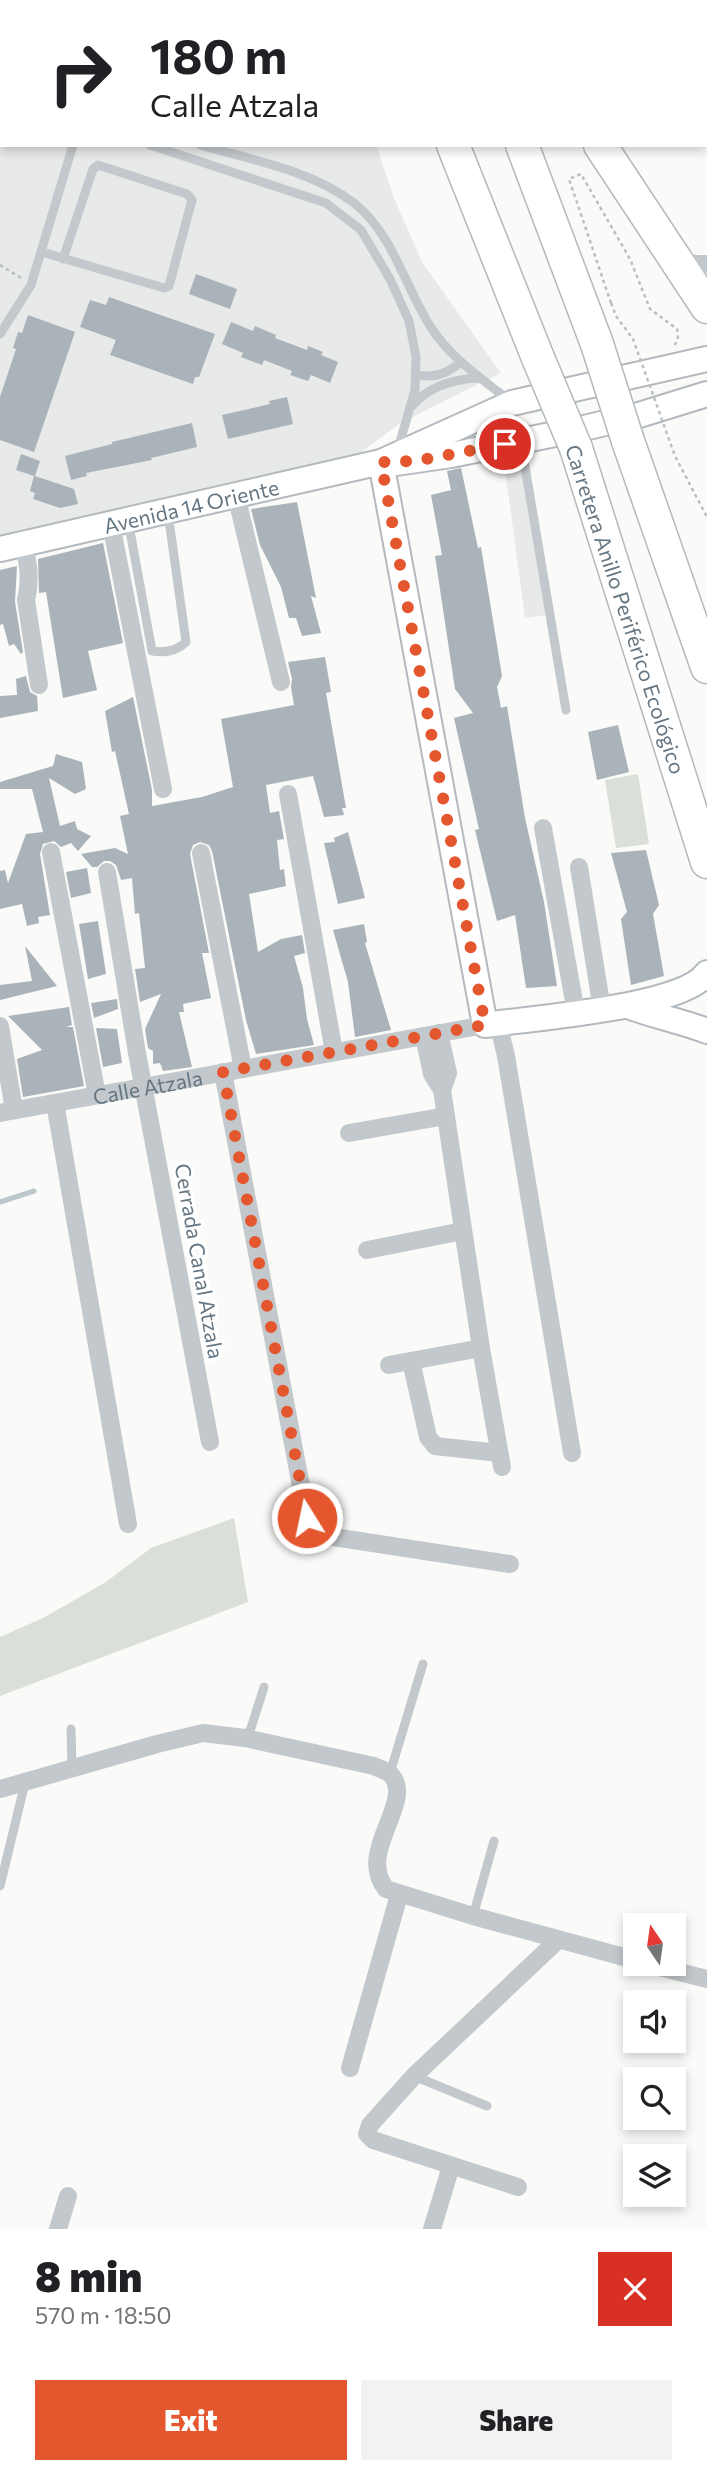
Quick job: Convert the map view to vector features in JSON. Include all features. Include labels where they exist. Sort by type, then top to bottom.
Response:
[{"type":"highway","name":"Carretera Anillo Periférico Ecológico","points":[[454,147],[576,448],[707,862]]},
{"type":"highway","points":[[523,147],[597,344],[707,667]]},
{"type":"highway","points":[[601,147],[707,307]]},
{"type":"main road","name":"Avenida 14 Oriente","points":[[391,459],[512,403],[707,359]]},
{"type":"main road","name":"Avenida 14 Oriente","points":[[11,547],[391,459],[451,455],[639,415],[707,394]]},
{"type":"main road","points":[[391,459],[491,1024]]},
{"type":"main road","name":"Calle Atzala","points":[[491,1024],[628,1006],[692,987],[707,972]]},
{"type":"main road","name":"Calle Atzala","points":[[628,1006],[707,1031]]},
{"type":"street","points":[[674,257],[695,264],[707,264]]},
{"type":"street","points":[[236,495],[281,682]]},
{"type":"street","points":[[119,522],[163,789]]},
{"type":"street","points":[[11,547],[29,564],[30,586],[26,600],[39,685]]},
{"type":"street","points":[[288,794],[334,1052]]},
{"type":"street","points":[[543,828],[576,1013]]},
{"type":"street","points":[[51,852],[97,1096]]},
{"type":"street","points":[[201,853],[243,1069]]},
{"type":"street","points":[[579,867],[602,1009]]},
{"type":"street","name":"Cerrada Canal Atzala","points":[[107,872],[143,1087],[210,1443]]},
{"type":"street","points":[[491,1024],[506,1056],[572,1453]]},
{"type":"street","name":"Calle Atzala","points":[[7,1112],[491,1024]]},
{"type":"street","points":[[0,1026],[7,1112]]},
{"type":"street","points":[[411,1361],[428,1437],[435,1446],[501,1460],[481,1348],[442,1090],[432,1074],[431,1035]]},
{"type":"street","points":[[223,1072],[307,1518],[313,1530],[327,1536],[510,1564]]},
{"type":"street","points":[[55,1103],[128,1524]]},
{"type":"street","points":[[349,1133],[446,1116]]},
{"type":"street","points":[[367,1250],[463,1231]]},
{"type":"street","points":[[389,1365],[481,1348]]},
{"type":"street","points":[[0,1789],[203,1734],[246,1738],[374,1766],[390,1773],[396,1783],[398,1795],[380,1846],[376,1870],[379,1881],[386,1889],[399,1895],[623,1957]]},
{"type":"street","points":[[350,2068],[399,1895]]},
{"type":"street","points":[[518,2187],[373,2140],[367,2134],[370,2125],[414,2076],[558,1940]]},
{"type":"street","points":[[686,1974],[707,1979]]},
{"type":"street","points":[[432,2229],[451,2166]]},
{"type":"street","points":[[58,2229],[68,2196]]},
{"type":"lane","points":[[0,334],[31,285],[72,147]]},
{"type":"lane","points":[[156,147],[326,203],[361,230],[390,279],[409,321],[416,357],[416,375],[410,408],[391,459]]},
{"type":"lane","points":[[207,147],[285,169],[326,185],[356,204],[382,233],[433,330],[461,362],[512,403]]},
{"type":"lane","points":[[42,252],[164,288],[169,286],[192,200],[187,194],[98,165],[93,169],[64,258]]},
{"type":"lane","points":[[278,187],[285,169]]},
{"type":"lane","points":[[409,321],[424,315]]},
{"type":"lane","points":[[416,375],[438,376],[447,373],[461,362]]},
{"type":"lane","points":[[410,408],[438,386],[479,378]]},
{"type":"lane","points":[[520,441],[566,710]]},
{"type":"lane","points":[[119,522],[152,651],[178,649],[186,642],[168,511]]},
{"type":"lane","points":[[390,1773],[423,1664]]},
{"type":"lane","points":[[246,1738],[264,1688]]},
{"type":"lane","points":[[71,1729],[72,1768]]},
{"type":"lane","points":[[0,1886],[25,1782]]},
{"type":"lane","points":[[473,1916],[494,1841]]},
{"type":"lane","points":[[414,2076],[487,2106]]},
{"type":"path","points":[[0,265],[31,285]]},
{"type":"path","points":[[611,303],[616,316],[633,339],[675,456],[707,517]]},
{"type":"shaded area","points":[[0,147],[377,147],[394,198],[422,262],[501,373],[399,424],[355,457],[0,540]]},
{"type":"shaded area","points":[[520,458],[546,615],[525,618],[504,462]]},
{"type":"shaded area","points":[[638,774],[649,844],[616,848],[605,780]]},
{"type":"shaded area","points":[[234,1518],[248,1602],[0,1696],[0,1637],[43,1618],[106,1582],[151,1548]]},
{"type":"building","points":[[196,274],[237,289],[230,309],[189,294]]},
{"type":"building","points":[[109,297],[215,334],[199,377],[195,377],[193,384],[110,355],[116,340],[80,327],[90,300],[106,305]]},
{"type":"building","points":[[28,315],[75,332],[34,452],[0,440],[0,397],[16,349],[13,348],[18,332],[22,333]]},
{"type":"building","points":[[231,322],[253,331],[255,326],[276,335],[275,338],[307,350],[308,346],[323,352],[321,355],[338,362],[330,383],[311,375],[308,381],[290,375],[292,371],[264,360],[262,365],[241,357],[243,353],[222,344]]},
{"type":"building","points":[[287,397],[293,424],[228,439],[222,415],[270,404],[269,401]]},
{"type":"building","points":[[192,423],[197,447],[151,458],[152,460],[86,473],[87,476],[71,480],[65,456]]},
{"type":"building","points":[[21,454],[40,461],[35,476],[74,489],[78,504],[60,508],[33,499],[35,493],[30,491],[34,476],[16,470]]},
{"type":"building","points":[[461,468],[478,548],[481,547],[502,676],[497,687],[501,708],[507,706],[557,986],[526,988],[515,915],[497,921],[475,830],[479,829],[454,718],[473,713],[455,689],[435,556],[442,555],[431,495],[451,490],[447,471]]},
{"type":"building","points":[[297,502],[316,598],[311,596],[321,633],[302,636],[296,618],[289,618],[281,587],[260,545],[251,509]]},
{"type":"building","points":[[103,543],[123,643],[88,651],[97,690],[63,698],[46,592],[39,593],[38,559]]},
{"type":"building","points":[[17,566],[15,602],[23,652],[21,654],[14,644],[9,646],[3,624],[0,625],[0,570]]},
{"type":"building","points":[[325,657],[331,692],[326,693],[346,808],[342,808],[344,815],[324,817],[313,776],[266,785],[270,813],[279,811],[284,839],[277,840],[280,870],[284,869],[286,886],[249,894],[258,952],[281,939],[302,935],[305,953],[294,956],[314,1045],[256,1054],[246,1020],[212,851],[209,845],[200,842],[193,845],[190,854],[209,953],[202,953],[211,998],[183,1004],[184,1012],[179,1012],[192,1067],[163,1071],[160,1063],[153,1064],[153,1051],[148,1048],[145,1029],[161,994],[140,1002],[135,969],[145,968],[139,913],[135,914],[132,878],[121,880],[116,865],[110,861],[92,867],[81,854],[115,848],[128,854],[120,816],[129,814],[115,751],[112,752],[105,711],[133,697],[152,790],[152,806],[202,797],[233,787],[221,719],[294,705],[288,662]]},
{"type":"building","points":[[26,676],[30,692],[37,696],[38,711],[0,718],[0,696],[17,695],[16,679]]},
{"type":"building","points":[[618,725],[629,772],[597,780],[588,732]]},
{"type":"building","points":[[56,754],[82,762],[86,789],[75,794],[49,778],[60,826],[75,821],[77,829],[91,836],[78,851],[71,843],[61,847],[54,841],[43,844],[40,854],[50,915],[38,917],[39,923],[27,926],[22,904],[0,909],[0,871],[5,870],[8,883],[26,834],[43,832],[32,789],[0,789],[0,782],[53,766]]},
{"type":"building","points":[[348,832],[365,898],[338,904],[324,843],[335,842],[334,838]]},
{"type":"building","points":[[646,850],[659,905],[653,914],[664,976],[631,985],[621,919],[627,912],[611,853]]},
{"type":"building","points":[[87,868],[91,893],[71,898],[66,872]]},
{"type":"building","points":[[98,921],[106,974],[88,979],[79,924]]},
{"type":"building","points":[[364,924],[365,943],[391,1030],[355,1037],[348,982],[333,930]]},
{"type":"building","points":[[25,946],[57,986],[0,1000],[0,985],[32,981]]},
{"type":"building","points":[[117,999],[118,1009],[94,1018],[91,1003]]},
{"type":"building","points":[[69,1007],[72,1025],[66,1027],[73,1027],[84,1086],[23,1097],[17,1059],[42,1050],[8,1016]]},
{"type":"building","points":[[96,1028],[117,1029],[122,1063],[103,1067]]},
{"type":"waterway","points":[[0,1202],[34,1191]]},
{"type":"route","points":[[307,1518],[223,1072],[485,1025],[381,462],[415,461],[505,444]]}]
